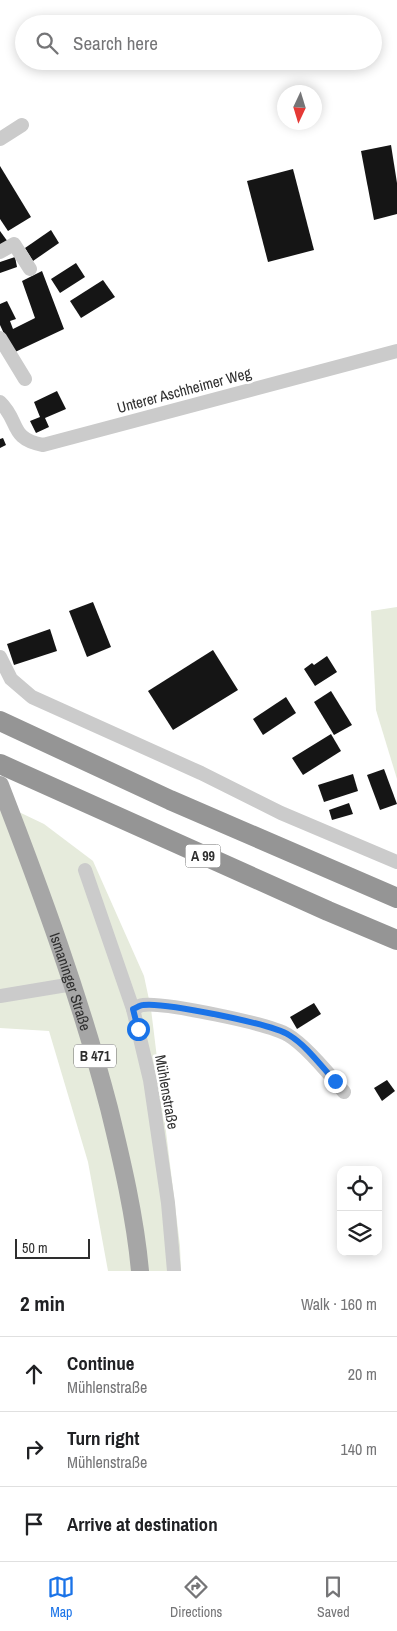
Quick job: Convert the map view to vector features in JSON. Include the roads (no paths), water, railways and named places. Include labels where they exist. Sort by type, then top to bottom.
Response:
[{"type":"highway","name":"A 99","points":[[0,721],[162,797],[397,898]]},
{"type":"highway","name":"A 99","points":[[0,764],[328,912],[397,940]]},
{"type":"highway","points":[[345,876],[397,890]]},
{"type":"highway","points":[[328,912],[397,954]]},
{"type":"main road","name":"Ismaninger Straße","points":[[0,785],[27,853],[73,984],[96,1060],[129,1193],[140,1271]]},
{"type":"street","points":[[0,139],[22,125]]},
{"type":"street","points":[[0,252],[14,244],[30,269]]},
{"type":"street","points":[[0,338],[25,379]]},
{"type":"street","name":"Unterer Aschheimer Weg","points":[[0,402],[7,409],[21,437],[30,443],[43,445],[397,351]]},
{"type":"street","points":[[0,657],[11,680],[32,697],[201,773],[281,813],[397,862]]},
{"type":"street","name":"Mühlenstraße","points":[[85,870],[133,1009],[152,1089],[168,1203],[174,1271]]},
{"type":"street","points":[[0,996],[73,984]]},
{"type":"street","points":[[133,1009],[143,1005],[166,1006],[276,1029],[288,1034],[299,1043],[344,1092]]}]
